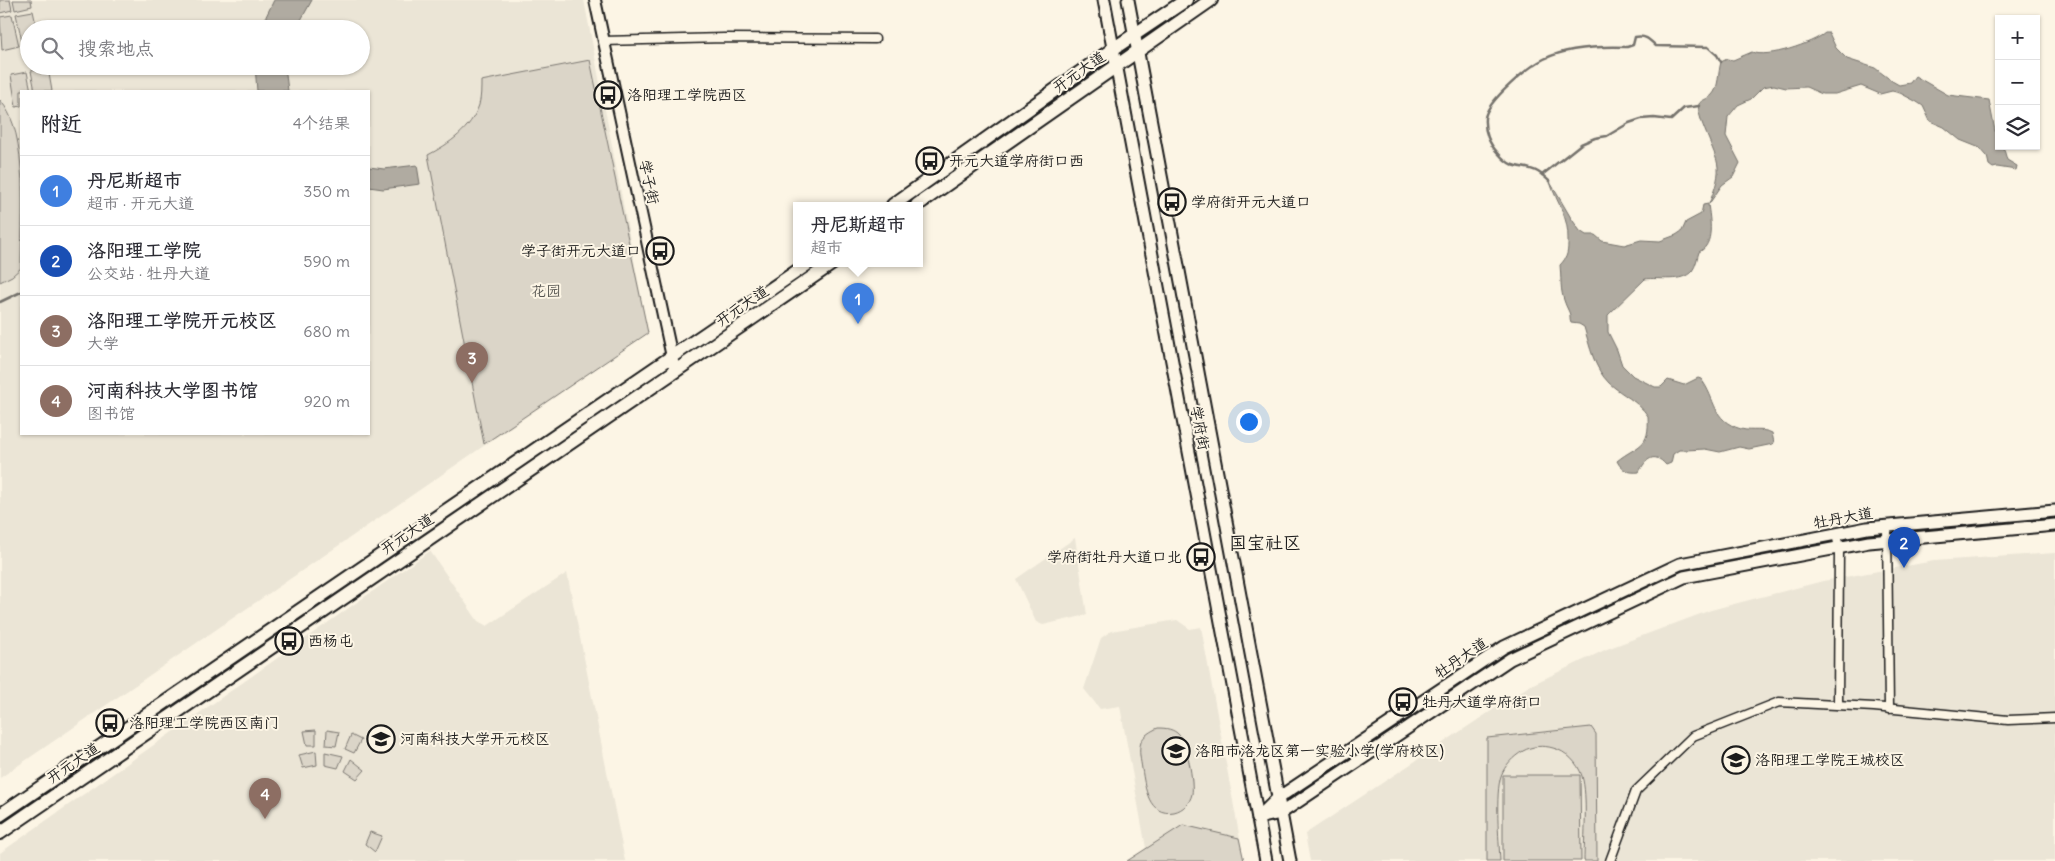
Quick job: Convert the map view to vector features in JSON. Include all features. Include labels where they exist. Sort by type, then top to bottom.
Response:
[{"type":"main road","name":"学府街","points":[[1104,0],[1266,861]]},
{"type":"main road","name":"学府街","points":[[1128,0],[1290,861]]},
{"type":"main road","name":"开元大道","points":[[896,202],[1113,49],[1186,0]]},
{"type":"main road","name":"开元大道","points":[[921,202],[1211,0]]},
{"type":"main road","name":"开元大道","points":[[0,815],[803,267]]},
{"type":"main road","name":"开元大道","points":[[0,833],[827,267]]},
{"type":"main road","name":"牡丹大道","points":[[1258,818],[1278,798],[1504,647],[1680,564],[1887,526],[2055,511]]},
{"type":"main road","name":"牡丹大道","points":[[1258,818],[1282,813],[1519,655],[1684,577],[1888,540],[2055,525]]},
{"type":"street","name":"学子街","points":[[597,0],[676,370]]},
{"type":"street","points":[[605,40],[876,39]]},
{"type":"street","points":[[1887,526],[1889,709]]},
{"type":"street","points":[[1836,534],[1839,548],[1838,705]]},
{"type":"street","points":[[1610,861],[1636,791],[1693,736],[1779,702],[1889,709],[2008,720],[2055,718]]},
{"type":"shaded area","points":[[0,0],[584,0],[648,333],[0,778]]},
{"type":"shaded area","points":[[274,0],[312,0],[301,20],[264,20]]},
{"type":"shaded area","points":[[1829,33],[1836,48],[1847,59],[1875,68],[1899,85],[1910,83],[1915,76],[1948,95],[1989,100],[1995,129],[1995,150],[2004,150],[2007,160],[2017,166],[2016,170],[1993,168],[1989,165],[1987,156],[1980,148],[1960,140],[1944,127],[1930,121],[1923,106],[1900,93],[1892,91],[1880,94],[1861,86],[1835,94],[1822,94],[1806,87],[1786,88],[1774,85],[1763,87],[1751,99],[1738,105],[1728,117],[1726,136],[1740,163],[1733,177],[1722,185],[1709,204],[1717,182],[1718,167],[1700,117],[1699,104],[1714,92],[1721,62],[1727,59],[1733,60],[1752,52],[1759,54],[1779,52]]},
{"type":"shaded area","points":[[256,75],[286,75],[288,90],[257,90]]},
{"type":"shaded area","points":[[417,165],[420,184],[383,189],[370,187],[370,167],[384,169]]},
{"type":"shaded area","points":[[1550,182],[1580,231],[1586,235],[1595,235],[1602,241],[1624,245],[1641,240],[1660,241],[1676,235],[1682,231],[1686,222],[1701,214],[1703,205],[1708,204],[1709,238],[1704,248],[1699,252],[1692,271],[1682,277],[1645,279],[1608,315],[1608,332],[1622,365],[1633,376],[1655,387],[1661,387],[1668,380],[1684,385],[1698,378],[1701,379],[1719,415],[1724,420],[1741,429],[1772,433],[1773,444],[1749,449],[1739,447],[1720,452],[1705,449],[1679,450],[1673,454],[1671,463],[1666,465],[1658,458],[1651,458],[1644,463],[1639,472],[1629,472],[1621,467],[1617,461],[1637,448],[1645,440],[1648,416],[1640,406],[1609,383],[1604,377],[1593,357],[1584,327],[1571,323],[1570,313],[1562,294],[1560,265],[1567,254],[1567,224]]},
{"type":"shaded area","points":[[1075,538],[1087,615],[1043,625],[1036,622],[1016,579]]},
{"type":"shaded area","name":"河南科技大学开元校区","points":[[430,551],[478,621],[487,626],[567,573],[625,861],[0,861],[0,853]]},
{"type":"shaded area","name":"洛阳理工学院王城校区","points":[[2055,553],[2055,861],[1310,861],[1305,834],[1529,686],[1607,649],[1711,610],[1823,581],[1934,561]]},
{"type":"shaded area","name":"洛阳市洛龙区第一实验小学(学府校区)","points":[[1177,620],[1190,629],[1201,627],[1244,861],[1127,861],[1146,848],[1120,706],[1100,709],[1084,689],[1101,638],[1111,631]]},
{"type":"green space","points":[[0,0],[10,0],[12,10],[0,13]]},
{"type":"green space","points":[[13,0],[31,0],[32,6],[15,10]]},
{"type":"green space","points":[[33,11],[35,20],[20,20],[20,32],[16,14]]},
{"type":"green space","points":[[12,15],[19,46],[2,50],[0,17]]},
{"type":"green space","name":"花园","points":[[590,60],[648,333],[484,444],[428,155],[451,141],[471,121],[479,105],[481,81]]},
{"type":"green space","points":[[20,73],[20,75],[28,75],[31,90],[20,90],[20,106],[16,107],[11,75]]},
{"type":"green space","points":[[32,75],[49,75],[52,90],[35,90]]},
{"type":"green space","points":[[0,100],[10,115],[20,156],[20,269],[12,276],[0,282]]},
{"type":"green space","points":[[1591,727],[1596,734],[1597,861],[1584,861],[1585,795],[1580,771],[1571,758],[1562,752],[1541,746],[1519,753],[1505,768],[1501,776],[1498,805],[1500,861],[1487,861],[1487,738]]},
{"type":"green space","points":[[1158,728],[1170,729],[1179,735],[1185,746],[1189,763],[1192,794],[1188,803],[1183,808],[1174,812],[1158,810],[1149,799],[1145,784],[1140,745],[1146,735]]},
{"type":"green space","points":[[316,730],[316,745],[307,745],[304,731]]},
{"type":"green space","points":[[327,730],[339,732],[336,746],[326,745]]},
{"type":"green space","points":[[351,735],[361,740],[354,753],[345,749]]},
{"type":"green space","points":[[316,751],[317,765],[303,768],[299,755]]},
{"type":"green space","points":[[325,752],[343,756],[338,768],[325,765]]},
{"type":"green space","points":[[351,759],[365,770],[357,779],[345,771]]},
{"type":"green space","points":[[1503,775],[1580,775],[1581,861],[1503,861]]},
{"type":"green space","points":[[1183,825],[1239,838],[1244,861],[1127,861]]},
{"type":"green space","points":[[370,832],[382,836],[375,852],[365,844]]},
{"type":"waterway","points":[[1550,182],[1538,172],[1514,165],[1504,159],[1492,146],[1485,128],[1487,111],[1500,94],[1537,63],[1553,55],[1574,50],[1595,47],[1627,47],[1633,45],[1635,37],[1647,38],[1656,46],[1708,47],[1717,55],[1721,62]]},
{"type":"waterway","points":[[1542,175],[1581,144],[1595,138],[1607,136],[1629,123],[1641,119],[1671,120],[1684,108],[1699,106]]},
{"type":"waterway","points":[[0,302],[20,292]]},
{"type":"place","name":"洛阳理工学院西区","points":[[608,95]]},
{"type":"place","name":"开元大道学府街口西","points":[[930,161]]},
{"type":"place","name":"学府街开元大道口","points":[[1172,202]]},
{"type":"place","name":"学子街开元大道口","points":[[660,251]]},
{"type":"place","name":"丹尼斯超市","points":[[858,324]]},
{"type":"place","name":"洛阳理工学院开元校区","points":[[472,383]]},
{"type":"place","name":"学府街牡丹大道口北","points":[[1201,557]]},
{"type":"place","name":"洛阳理工学院","points":[[1904,568]]},
{"type":"place","name":"西杨屯","points":[[289,641]]},
{"type":"place","name":"牡丹大道学府街口","points":[[1403,702]]},
{"type":"place","name":"洛阳理工学院西区南门","points":[[110,723]]},
{"type":"place","name":"河南科技大学开元校区","points":[[381,739]]},
{"type":"place","name":"洛阳市洛龙区第一实验小学(学府校区)","points":[[1176,751]]},
{"type":"place","name":"洛阳理工学院王城校区","points":[[1736,760]]},
{"type":"place","name":"河南科技大学图书馆","points":[[265,819]]},
{"type":"district","name":"国宝社区","points":[[1265,543]]}]
